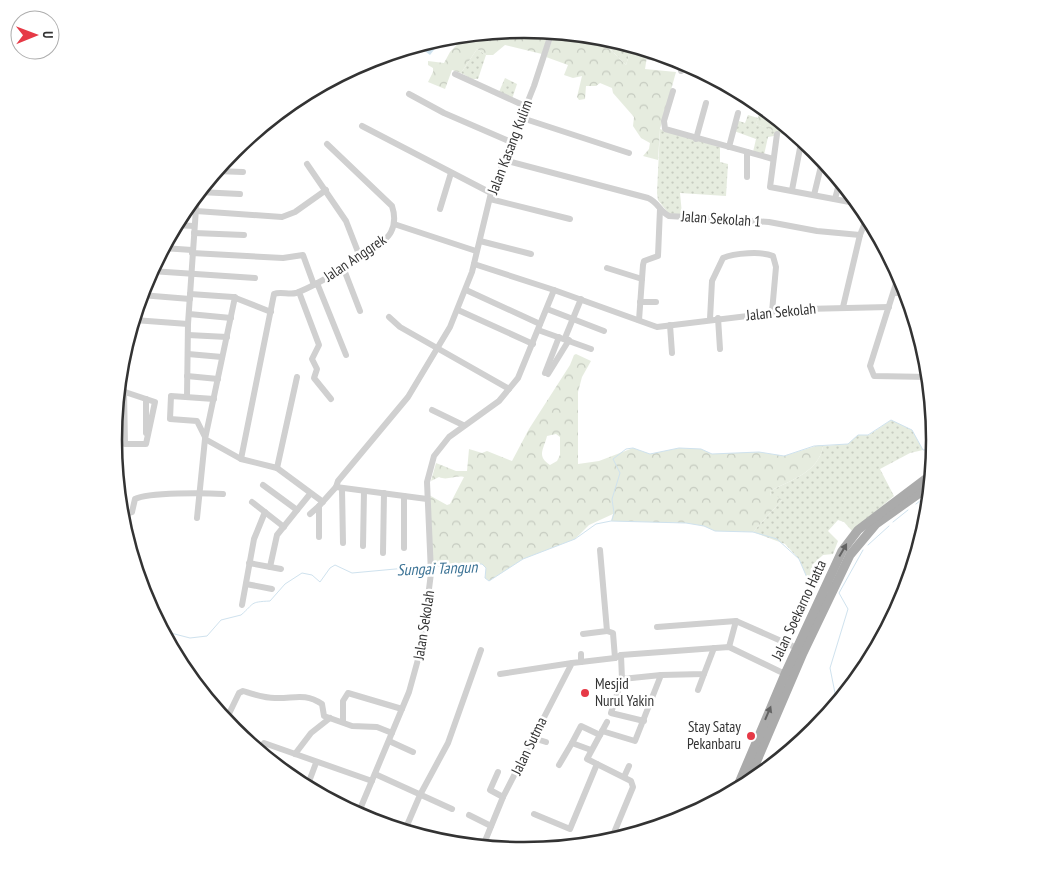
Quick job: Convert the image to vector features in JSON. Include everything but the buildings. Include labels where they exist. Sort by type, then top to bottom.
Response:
[{"type":"main road","name":"Jalan Soekarno Hatta","points":[[750,772],[785,674],[842,550],[850,539],[924,480]]},
{"type":"main road","name":"Jalan Soekarno Hatta","points":[[742,777],[850,555],[876,524],[923,491]]},
{"type":"street","name":"Jalan Kasang Kulim","points":[[310,514],[339,488],[338,481],[408,397],[458,310],[474,264],[490,196],[522,118],[549,38]]},
{"type":"street","points":[[455,74],[525,106]]},
{"type":"street","points":[[673,91],[664,121],[665,129],[773,159]]},
{"type":"street","points":[[409,94],[444,113],[511,142]]},
{"type":"street","points":[[696,138],[706,103]]},
{"type":"street","points":[[729,147],[738,113]]},
{"type":"street","points":[[522,118],[629,153]]},
{"type":"street","points":[[362,126],[490,196],[570,218]]},
{"type":"street","points":[[777,134],[770,186],[848,201]]},
{"type":"street","points":[[327,144],[392,206],[395,215],[394,224]]},
{"type":"street","points":[[792,190],[800,147]]},
{"type":"street","points":[[747,152],[747,177]]},
{"type":"street","name":"Jalan Sekolah 1","points":[[504,160],[648,198],[655,201],[660,209],[669,216],[769,222],[818,231],[860,235]]},
{"type":"street","points":[[307,164],[346,221],[360,257]]},
{"type":"street","points":[[814,195],[821,167]]},
{"type":"street","points":[[225,171],[243,172]]},
{"type":"street","points":[[440,209],[451,173]]},
{"type":"street","points":[[835,199],[838,188]]},
{"type":"street","points":[[187,396],[188,324],[196,211],[270,217],[291,215],[326,190]]},
{"type":"street","points":[[207,193],[240,194]]},
{"type":"street","points":[[639,320],[644,261],[658,256],[660,209]]},
{"type":"street","name":"Jalan Anggrek","points":[[271,312],[276,293],[288,295],[315,284],[387,238],[394,224],[476,251]]},
{"type":"street","points":[[844,306],[864,224]]},
{"type":"street","points":[[183,228],[244,235]]},
{"type":"street","points":[[480,241],[531,254]]},
{"type":"street","points":[[171,249],[283,258],[303,255],[346,355]]},
{"type":"street","points":[[710,319],[712,281],[723,258],[734,256],[766,254],[773,256],[776,266],[772,312]]},
{"type":"street","name":"Jalan Sekolah","points":[[474,264],[657,326],[772,312],[844,306],[889,307]]},
{"type":"street","points":[[343,267],[360,311]]},
{"type":"street","points":[[607,268],[642,279]]},
{"type":"street","points":[[160,272],[255,278]]},
{"type":"street","points":[[896,286],[870,366],[871,372],[874,376],[921,377]]},
{"type":"street","points":[[466,290],[564,339],[591,349]]},
{"type":"street","name":"Jalan Sekolah","points":[[361,806],[402,709],[416,670],[422,645],[431,573],[427,482],[434,456],[439,448],[463,426],[499,400],[509,389],[524,365],[554,290]]},
{"type":"street","points":[[299,292],[319,344],[312,359],[317,369],[314,378],[330,399]]},
{"type":"street","points":[[150,294],[235,298],[271,312],[241,459]]},
{"type":"street","points":[[894,294],[899,294]]},
{"type":"street","points":[[197,518],[205,438],[235,298]]},
{"type":"street","points":[[564,339],[547,374],[581,299]]},
{"type":"street","points":[[640,302],[656,302]]},
{"type":"street","points":[[547,309],[604,331]]},
{"type":"street","points":[[458,310],[533,344]]},
{"type":"street","points":[[189,314],[231,318]]},
{"type":"street","points":[[389,318],[509,389]]},
{"type":"street","points":[[718,318],[720,349]]},
{"type":"street","points":[[141,320],[188,324]]},
{"type":"street","points":[[670,325],[672,353]]},
{"type":"street","points":[[188,335],[227,337]]},
{"type":"street","points":[[188,354],[222,357]]},
{"type":"street","points":[[186,376],[218,379]]},
{"type":"street","points":[[277,468],[297,377]]},
{"type":"street","points":[[125,392],[155,402],[146,444]]},
{"type":"street","points":[[214,399],[173,395],[170,402],[170,418],[197,421],[205,438],[241,459],[277,468],[310,494],[321,504],[319,537]]},
{"type":"street","points":[[146,399],[146,444]]},
{"type":"street","points":[[432,410],[463,426]]},
{"type":"street","points":[[123,416],[125,444],[146,444]]},
{"type":"street","points":[[263,485],[297,510]]},
{"type":"street","points":[[343,543],[339,488],[427,499]]},
{"type":"street","points":[[362,546],[364,491]]},
{"type":"street","points":[[129,513],[132,512],[135,499],[139,497],[199,492],[223,494]]},
{"type":"street","points":[[383,554],[384,493]]},
{"type":"street","points":[[270,567],[277,534],[310,494]]},
{"type":"street","points":[[404,496],[404,548]]},
{"type":"street","points":[[252,502],[284,527]]},
{"type":"street","points":[[242,605],[254,539],[265,512]]},
{"type":"street","points":[[600,550],[607,631]]},
{"type":"street","points":[[249,563],[281,569]]},
{"type":"street","points":[[246,584],[272,589]]},
{"type":"street","points":[[657,627],[736,621],[797,648]]},
{"type":"street","points":[[729,647],[736,621]]},
{"type":"street","points":[[583,634],[607,631],[613,633],[622,679],[611,713],[644,721]]},
{"type":"street","points":[[500,674],[618,656],[729,647],[785,674]]},
{"type":"street","points":[[698,690],[714,648]]},
{"type":"street","points":[[408,824],[420,795],[448,743],[481,650]]},
{"type":"street","points":[[581,654],[581,662]]},
{"type":"street","name":"Jalan Sutma","points":[[486,840],[503,797],[572,663]]},
{"type":"street","points":[[622,679],[660,675],[704,674]]},
{"type":"street","points":[[559,765],[581,726],[635,741],[660,675]]},
{"type":"street","points":[[229,712],[238,693],[242,691],[274,698],[290,696],[310,698],[322,704],[323,715],[330,718],[360,727],[377,727],[392,733]]},
{"type":"street","points":[[343,722],[343,701],[348,693],[402,709]]},
{"type":"street","points":[[294,754],[310,733],[330,718]]},
{"type":"street","points":[[607,722],[587,758],[633,784],[630,796],[615,831]]},
{"type":"street","points":[[533,738],[546,742]]},
{"type":"street","points":[[389,741],[413,752]]},
{"type":"street","points":[[263,745],[264,743],[316,763],[372,781]]},
{"type":"street","points":[[572,743],[591,750]]},
{"type":"street","points":[[310,780],[316,763]]},
{"type":"street","points":[[534,814],[570,829],[596,764]]},
{"type":"street","points":[[624,778],[629,766]]},
{"type":"street","points":[[498,772],[490,790],[503,797]]},
{"type":"street","points":[[375,774],[452,809]]},
{"type":"street","points":[[469,815],[491,826]]},
{"type":"green space","points":[[498,38],[547,38],[542,54],[505,45],[493,55],[486,55],[477,49],[461,73],[452,70],[445,89],[428,82],[433,68],[428,65],[428,61],[444,63],[450,52],[458,43],[472,41]]},
{"type":"green space","points":[[553,38],[577,41],[605,45],[626,65],[630,51],[647,57],[645,69],[676,72],[660,129],[658,160],[643,156],[649,149],[650,143],[641,138],[633,126],[634,117],[613,93],[612,88],[600,83],[596,86],[586,86],[585,99],[579,100],[577,97],[582,76],[573,78],[564,75],[568,65],[546,57]]},
{"type":"green space","points":[[607,46],[630,51],[626,65]]},
{"type":"green space","points":[[477,49],[486,55],[478,79],[472,79],[461,73]]},
{"type":"green space","points":[[505,78],[517,84],[512,99],[499,92]]},
{"type":"green space","points":[[759,114],[790,137],[756,124]]},
{"type":"green space","points":[[748,115],[758,118],[756,124],[776,131],[774,136],[768,137],[764,155],[753,152],[756,139],[734,131],[739,121],[745,123]]},
{"type":"green space","points":[[660,129],[720,147],[720,162],[728,164],[726,196],[680,193],[682,214],[669,214],[658,200],[657,193]]},
{"type":"green space","points":[[576,354],[591,361],[582,377],[578,392],[578,464],[599,461],[633,448],[650,454],[679,448],[701,449],[712,454],[759,452],[784,456],[819,445],[823,446],[820,455],[810,469],[795,479],[770,491],[771,496],[777,496],[782,500],[753,532],[715,531],[704,526],[686,523],[611,521],[613,514],[589,525],[575,539],[523,559],[489,581],[485,578],[486,568],[482,564],[453,568],[433,566],[429,495],[447,505],[450,504],[464,477],[439,477],[431,481],[436,463],[456,471],[467,471],[469,449],[482,453],[487,451],[512,461],[529,429],[570,365]],"holes":[[[556,434],[560,437],[560,455],[557,461],[550,465],[542,455],[547,436]]]},
{"type":"green space","points":[[891,420],[912,430],[923,450],[910,453],[880,469],[894,496],[852,531],[844,522],[838,520],[828,531],[838,541],[833,554],[823,555],[812,565],[822,576],[809,582],[799,559],[785,544],[753,532],[782,500],[771,496],[770,491],[795,479],[810,469],[820,455],[823,446],[848,444],[858,435],[869,435]]},
{"type":"water","points":[[436,47],[430,55],[424,50]]},
{"type":"waterway","points":[[612,520],[614,513],[612,499],[620,473],[613,459],[626,449],[633,448],[650,454],[679,448],[701,449],[712,454],[759,452],[784,456],[814,446],[848,444],[858,435],[868,435],[891,420],[912,430],[923,450],[926,450]]},
{"type":"waterway","points":[[916,504],[922,499]]},
{"type":"waterway","points":[[893,522],[908,510]]},
{"type":"waterway","name":"Sungai Tangun","points":[[432,566],[453,568],[482,564],[486,568],[485,578],[489,581],[523,559],[575,539],[596,524],[611,521],[686,523],[704,526],[715,531],[753,532],[777,539],[799,559],[811,587]]},
{"type":"waterway","points":[[868,545],[889,526]]},
{"type":"waterway","points":[[835,694],[830,668],[848,609],[839,593],[863,550]]},
{"type":"waterway","name":"Sungai Tangun","points":[[173,633],[190,638],[207,636],[221,620],[241,615],[255,603],[270,601],[285,584],[302,573],[312,575],[320,582],[330,568],[335,565],[352,573],[428,566]]},
{"type":"place","name":"Mesjid Nurul Yakin","points":[[585,693]]},
{"type":"place","name":"Stay Satay Pekanbaru","points":[[751,736]]}]
